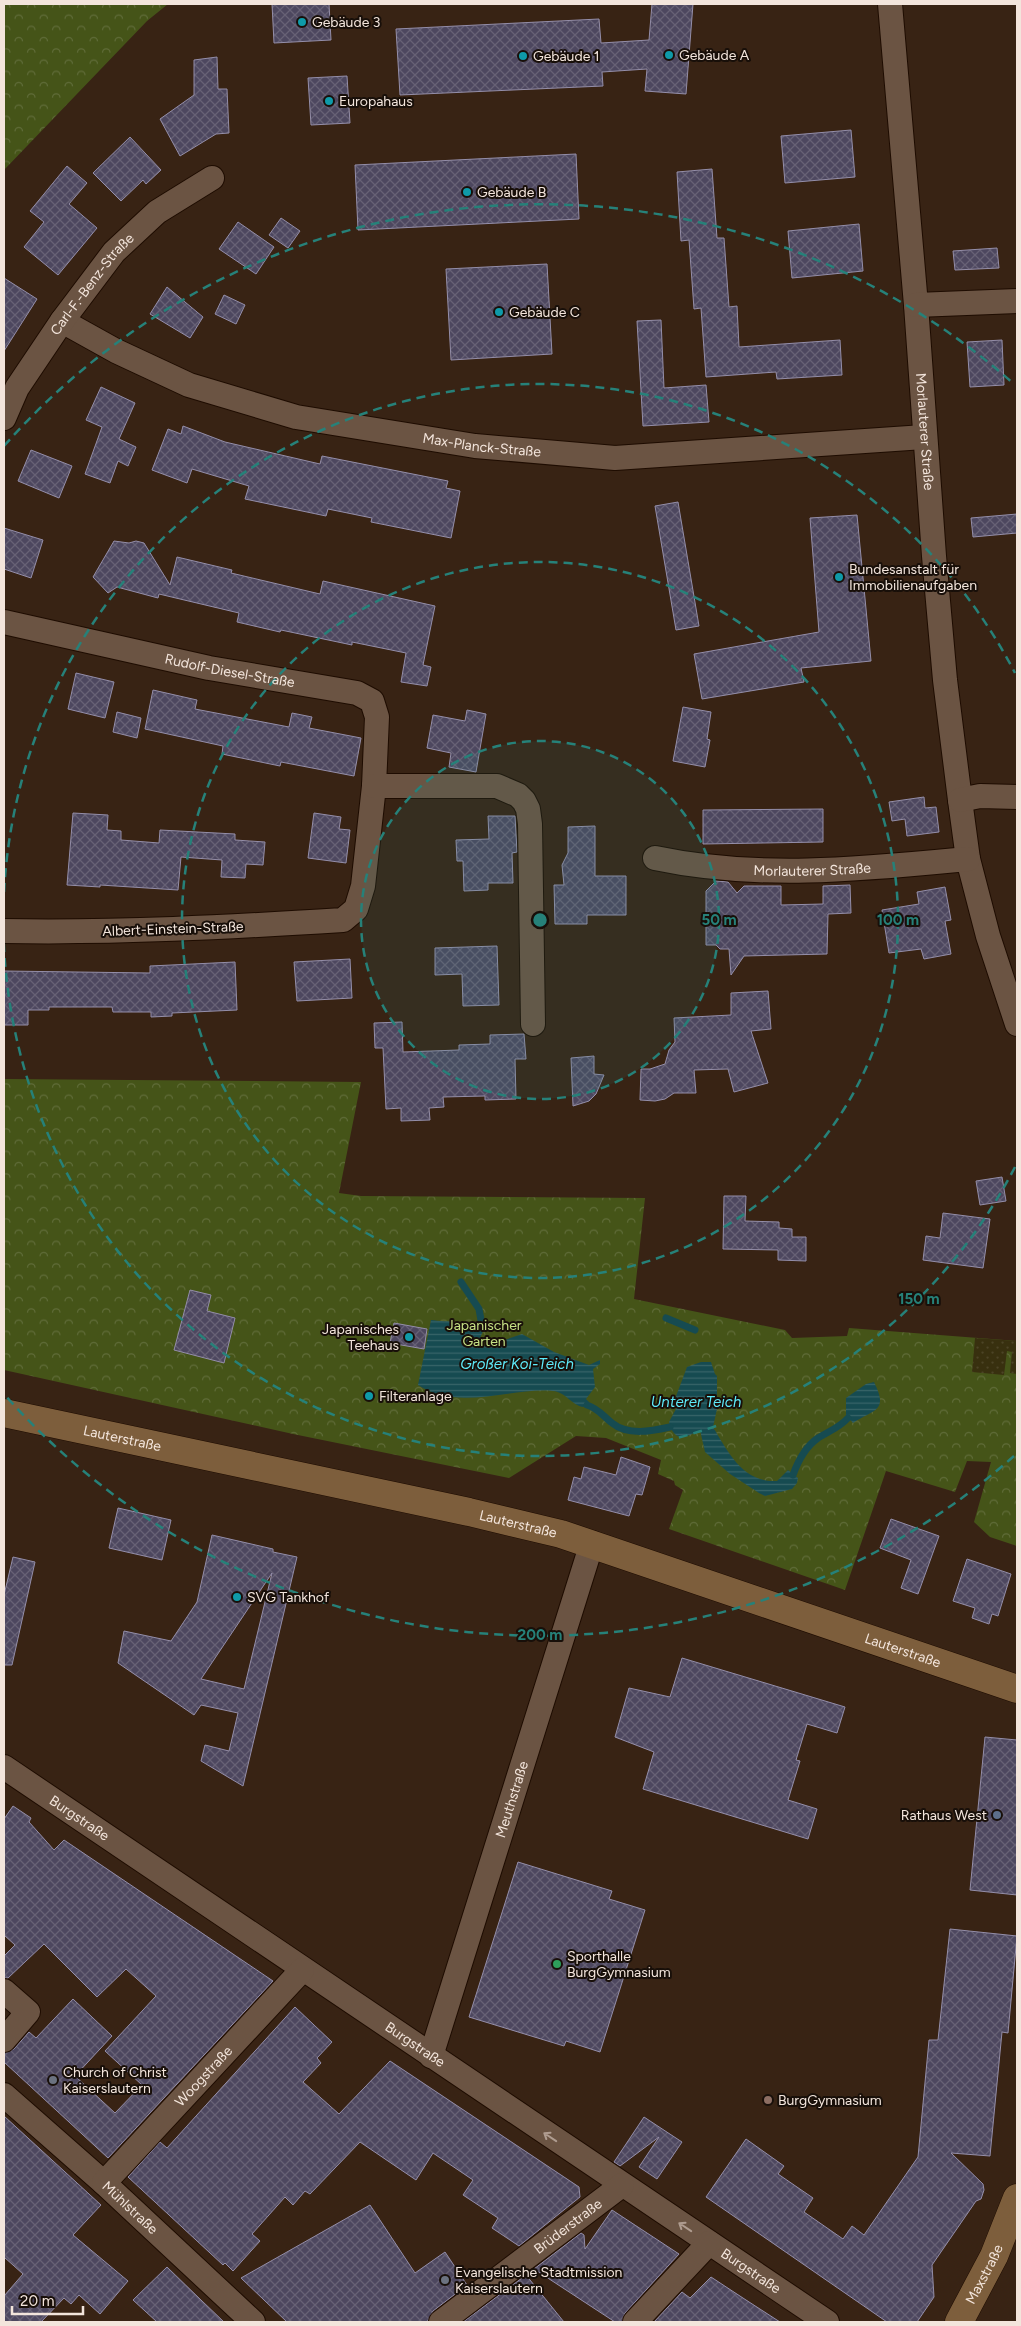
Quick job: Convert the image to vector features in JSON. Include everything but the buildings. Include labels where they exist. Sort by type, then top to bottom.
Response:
[{"type":"main road","name":"Lauterstraße","points":[[4,1413],[469,1512],[592,1543],[1017,1689]]},
{"type":"main road","name":"Maxstraße","points":[[959,2322],[980,2286],[1005,2231],[1017,2198]]},
{"type":"main road","points":[[980,2286],[983,2322]]},
{"type":"street","name":"Morlauterer Straße","points":[[890,4],[916,305],[924,437],[945,680],[968,859],[988,936],[1017,1024]]},
{"type":"street","name":"Carl-F.-Benz-Straße","points":[[4,418],[17,388],[62,321],[114,252],[157,212],[212,178]]},
{"type":"street","points":[[916,305],[1017,301]]},
{"type":"street","name":"Max-Planck-Straße","points":[[62,321],[116,351],[189,385],[296,417],[475,446],[615,458],[924,437]]},
{"type":"street","name":"Rudolf-Diesel-Straße","points":[[4,622],[209,668],[357,693],[372,702],[377,717],[374,786],[363,886],[356,909],[343,920]]},
{"type":"street","points":[[374,786],[497,786],[518,795],[524,802],[528,809],[530,824],[533,1024]]},
{"type":"street","points":[[960,800],[980,796],[1017,797]]},
{"type":"street","name":"Morlauterer Straße","points":[[656,858],[734,868],[800,872],[968,859]]},
{"type":"street","name":"Albert-Einstein-Straße","points":[[4,931],[91,932],[204,929],[343,920]]},
{"type":"street","name":"Meuthstraße","points":[[431,2056],[592,1543]]},
{"type":"street","name":"Burgstraße","points":[[4,1767],[302,1970],[828,2322]]},
{"type":"street","name":"Woogstraße","points":[[104,2183],[302,1970]]},
{"type":"street","points":[[4,1991],[28,2012],[4,2040]]},
{"type":"street","name":"Mühlstraße","points":[[4,2095],[104,2183],[252,2322]]},
{"type":"street","name":"Brüderstraße","points":[[440,2322],[622,2185]]},
{"type":"street","points":[[634,2322],[709,2243]]},
{"type":"green space","points":[[4,4],[168,4],[147,21],[4,170]]},
{"type":"green space","name":"Japanischer Garten","points":[[4,1079],[361,1082],[339,1193],[361,1196],[645,1198],[634,1299],[785,1330],[792,1338],[847,1336],[849,1328],[1017,1341],[1017,1546],[990,1537],[974,1522],[991,1462],[967,1461],[955,1492],[886,1471],[845,1590],[669,1529],[683,1490],[675,1485],[674,1481],[658,1474],[661,1460],[606,1438],[576,1436],[509,1478],[293,1434],[4,1370]]},
{"type":"sand","points":[[975,1338],[1017,1341],[1017,1374],[1010,1373],[1012,1352],[1007,1351],[1004,1375],[972,1372]]},
{"type":"water","name":"Großer Koi-Teich","points":[[431,1320],[479,1326],[484,1329],[480,1338],[483,1346],[492,1347],[499,1342],[522,1334],[554,1352],[589,1365],[600,1360],[600,1364],[593,1369],[595,1387],[586,1399],[589,1402],[583,1407],[579,1406],[558,1392],[553,1391],[520,1392],[467,1398],[433,1393],[418,1385]]},
{"type":"water","name":"Unterer Teich","points":[[701,1362],[711,1362],[717,1376],[717,1409],[713,1427],[731,1456],[746,1471],[755,1477],[765,1480],[777,1481],[788,1470],[798,1478],[797,1483],[792,1489],[765,1496],[730,1474],[705,1452],[700,1430],[681,1437],[677,1436],[671,1429],[669,1422],[676,1409],[675,1399],[687,1367]]},
{"type":"water","points":[[874,1382],[880,1399],[877,1408],[853,1423],[846,1415],[846,1398],[866,1384]]},
{"type":"waterway","points":[[461,1282],[479,1309],[481,1320]]},
{"type":"waterway","points":[[666,1318],[695,1330]]},
{"type":"waterway","points":[[587,1405],[625,1430],[648,1431],[670,1427]]},
{"type":"waterway","points":[[793,1475],[809,1446],[848,1418]]},
{"type":"place","name":"Gebäude 3","points":[[302,22]]},
{"type":"place","name":"Gebäude A","points":[[669,55]]},
{"type":"place","name":"Gebäude 1","points":[[523,56]]},
{"type":"place","name":"Europahaus","points":[[329,101]]},
{"type":"place","name":"Gebäude B","points":[[467,192]]},
{"type":"place","name":"Gebäude C","points":[[499,312]]},
{"type":"place","name":"Bundesanstalt für Immobilienaufgaben","points":[[839,577]]},
{"type":"place","name":"Japanisches Teehaus","points":[[409,1337]]},
{"type":"place","name":"Filteranlage","points":[[369,1396]]},
{"type":"place","name":"SVG Tankhof","points":[[237,1597]]},
{"type":"place","name":"Rathaus West","points":[[997,1815]]},
{"type":"place","name":"Sporthalle BurgGymnasium","points":[[557,1964]]},
{"type":"place","name":"Church of Christ Kaiserslautern","points":[[53,2080]]},
{"type":"place","name":"BurgGymnasium","points":[[768,2100]]},
{"type":"place","name":"Evangelische Stadtmission Kaiserslautern","points":[[445,2280]]}]
